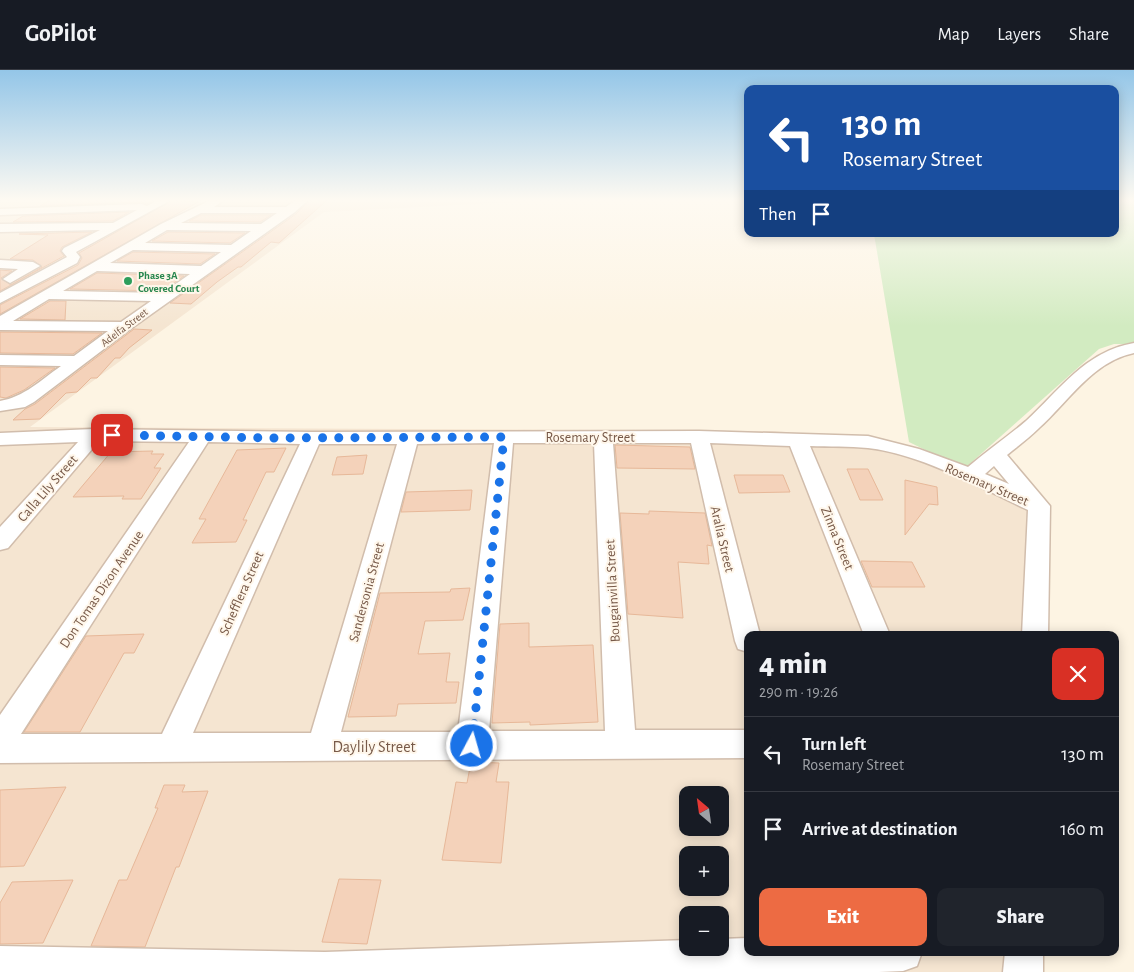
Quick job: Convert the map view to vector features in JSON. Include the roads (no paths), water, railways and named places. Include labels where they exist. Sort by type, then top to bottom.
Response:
[{"type":"street","points":[[0,299],[72,260],[74,256],[68,251],[84,242]]},
{"type":"street","points":[[0,323],[138,242]]},
{"type":"street","name":"Adelfa Street","points":[[0,406],[19,403],[245,242]]},
{"type":"street","points":[[132,246],[235,249]]},
{"type":"street","points":[[0,264],[33,266],[0,284]]},
{"type":"street","points":[[94,267],[204,270]]},
{"type":"street","points":[[45,295],[166,297]]},
{"type":"street","points":[[0,323],[124,327]]},
{"type":"street","points":[[970,476],[1032,425],[1078,380],[1110,354],[1134,348]]},
{"type":"street","points":[[0,360],[79,361]]},
{"type":"street","name":"Rosemary Street","points":[[0,439],[94,435],[312,438],[699,437],[868,442],[891,446],[970,476],[1039,506],[1035,631]]},
{"type":"street","name":"Calla Lily Street","points":[[0,542],[94,435]]},
{"type":"street","name":"Don Tomas Dizon Avenue","points":[[0,741],[202,437]]},
{"type":"street","name":"Sandersonia Street","points":[[322,747],[409,437]]},
{"type":"street","points":[[472,746],[504,437]]},
{"type":"street","name":"Bougainvilla Street","points":[[604,437],[621,745]]},
{"type":"street","name":"Aralia Street","points":[[699,437],[746,631]]},
{"type":"street","name":"Schefflera Street","points":[[171,748],[312,438]]},
{"type":"street","name":"Zinna Street","points":[[798,441],[875,631]]},
{"type":"street","points":[[995,454],[1039,506]]},
{"type":"street","name":"Daylily Street","points":[[0,749],[744,744]]},
{"type":"street","points":[[0,965],[325,972],[787,956]]},
{"type":"street","points":[[1023,972],[1024,956]]},
{"type":"place","name":"Phase 3A Covered Court","points":[[128,281]]}]
